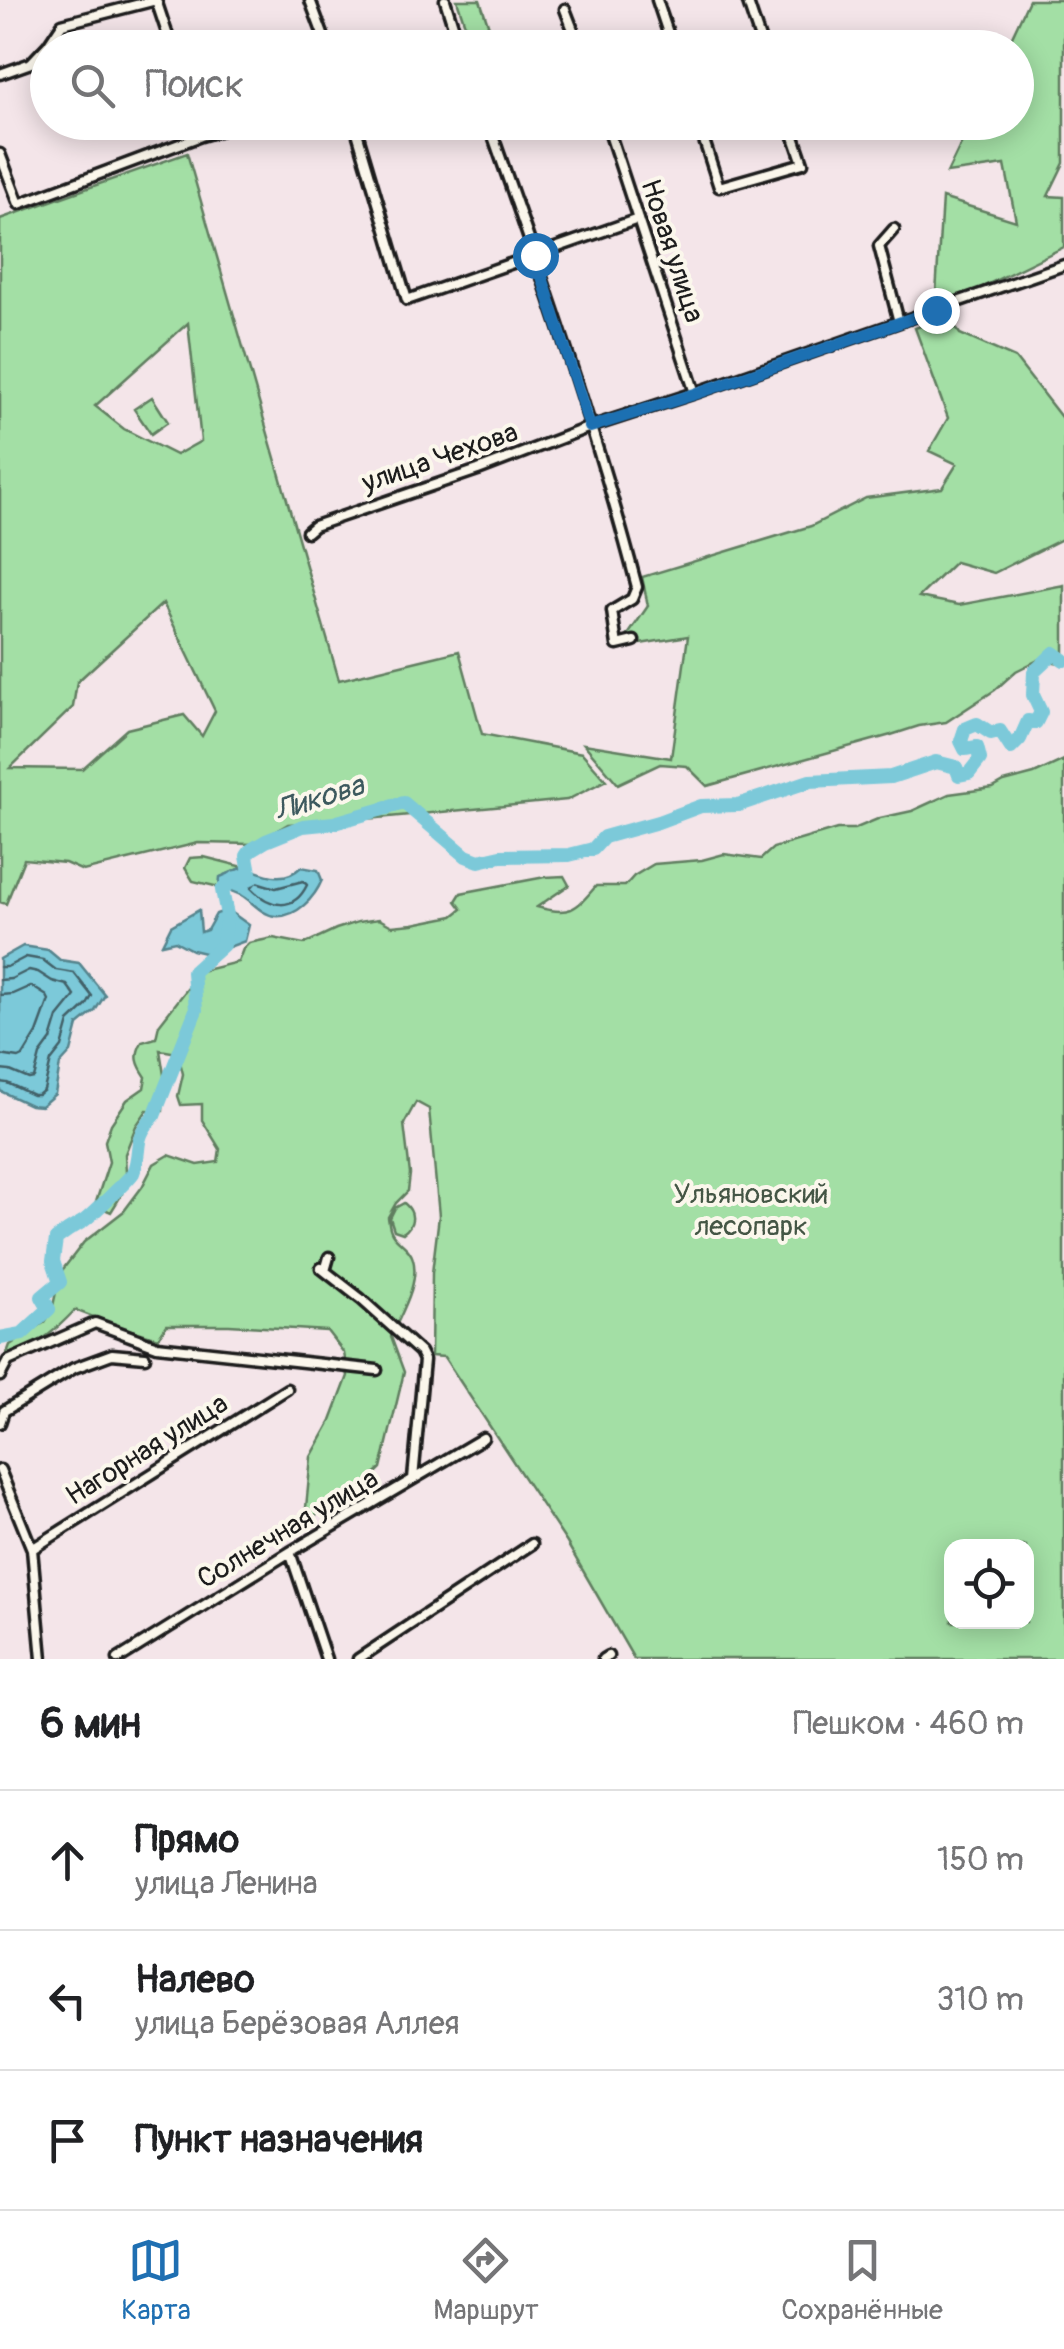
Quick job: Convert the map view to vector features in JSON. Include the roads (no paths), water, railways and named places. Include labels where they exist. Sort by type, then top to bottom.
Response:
[{"type":"street","points":[[57,30],[62,24],[156,0],[166,30]]},
{"type":"street","points":[[310,0],[321,30]]},
{"type":"street","points":[[444,0],[454,30]]},
{"type":"street","points":[[657,0],[666,30]]},
{"type":"street","points":[[747,0],[757,30]]},
{"type":"street","points":[[565,9],[573,30]]},
{"type":"street","points":[[0,74],[30,64]]},
{"type":"street","points":[[0,154],[19,204],[189,140]]},
{"type":"street","points":[[359,140],[407,300],[638,219]]},
{"type":"street","points":[[494,140],[616,506],[637,587],[632,599],[612,612],[617,645],[634,640]]},
{"type":"street","name":"Новая улица","points":[[612,140],[695,394]]},
{"type":"street","points":[[704,140],[719,187],[803,163],[795,140]]},
{"type":"street","points":[[894,229],[876,245],[899,322]]},
{"type":"street","name":"улица Чехова","points":[[308,532],[314,526],[590,427],[1064,265]]},
{"type":"street","points":[[330,1256],[323,1270],[420,1352],[424,1360],[414,1479]]},
{"type":"street","points":[[0,1376],[8,1361],[95,1323],[156,1346],[377,1370]]},
{"type":"street","points":[[0,1422],[4,1411],[74,1368],[112,1354],[145,1357]]},
{"type":"street","name":"Нагорная улица","points":[[32,1550],[287,1389]]},
{"type":"street","name":"Солнечная улица","points":[[118,1659],[482,1438]]},
{"type":"street","points":[[0,1470],[32,1550],[42,1659]]},
{"type":"street","points":[[358,1659],[532,1544]]},
{"type":"street","points":[[290,1552],[326,1659]]},
{"type":"water","points":[[244,867],[281,876],[301,867],[318,870],[322,880],[304,905],[291,914],[275,916],[241,895],[219,887],[220,877]]},
{"type":"water","points":[[199,910],[201,932],[207,930],[216,914],[228,910],[249,925],[245,941],[217,956],[175,941],[162,944],[171,926]]},
{"type":"water","points":[[23,946],[48,950],[60,960],[79,963],[105,995],[95,1011],[78,1025],[71,1052],[60,1064],[55,1094],[41,1106],[0,1091],[0,959]]},
{"type":"waterway","name":"Ликова","points":[[0,1338],[22,1334],[49,1309],[42,1297],[60,1282],[53,1261],[56,1239],[86,1219],[133,1173],[140,1138],[154,1116],[196,1010],[193,972],[223,945],[227,915],[222,890],[236,878],[251,878],[247,856],[251,850],[303,826],[334,823],[404,803],[466,856],[479,861],[501,856],[569,855],[593,849],[604,837],[701,806],[738,805],[810,781],[891,777],[936,762],[956,767],[959,775],[969,773],[980,759],[977,747],[965,749],[961,741],[965,729],[977,724],[991,733],[1000,731],[1011,748],[1028,721],[1036,722],[1041,712],[1033,695],[1034,672],[1054,653],[1064,660]]},
{"type":"park label","name":"Ульяновский лесопарк","points":[[751,1210]]}]
